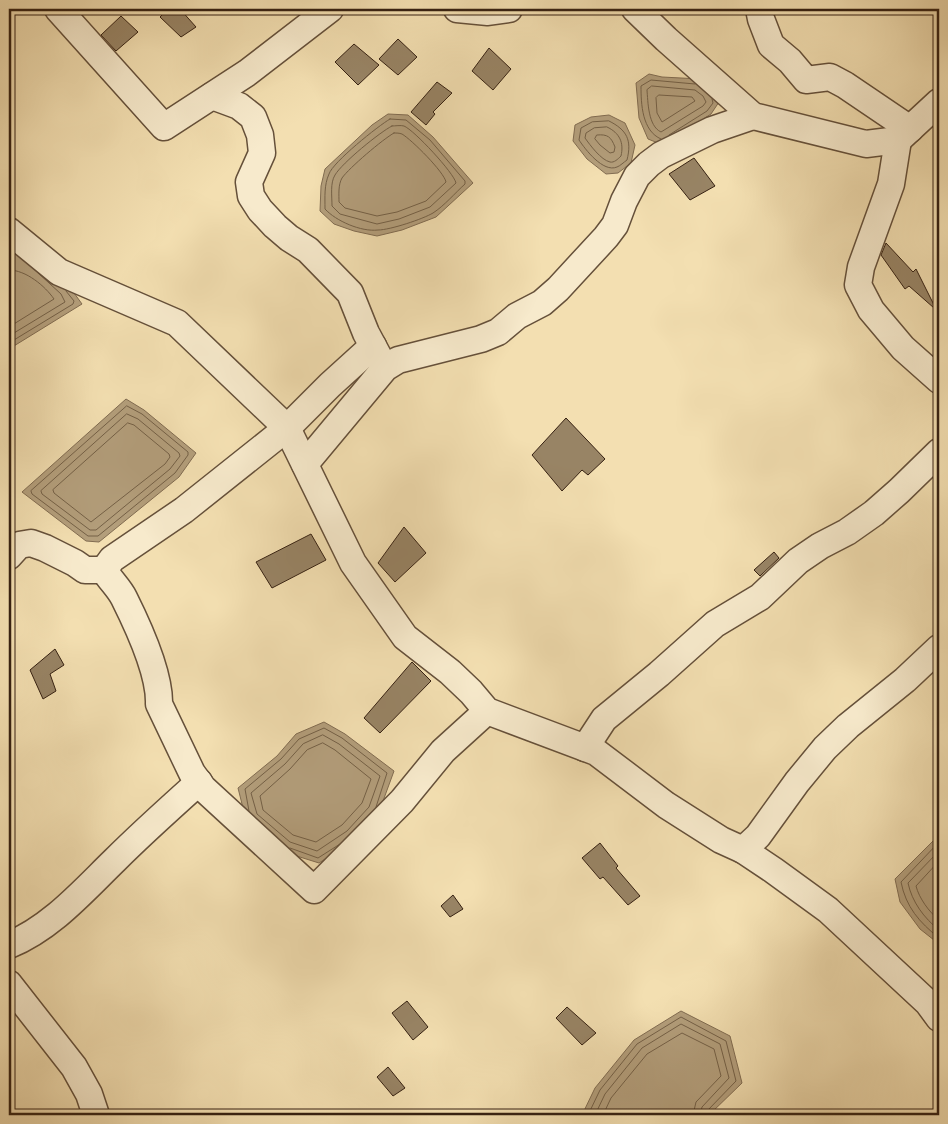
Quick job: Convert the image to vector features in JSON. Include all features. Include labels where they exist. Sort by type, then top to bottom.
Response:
[{"type":"street","points":[[58,9],[164,127],[247,73],[330,9]]},
{"type":"street","points":[[457,9],[488,12],[510,9]]},
{"type":"street","points":[[635,9],[754,116],[866,144],[904,135],[939,102]]},
{"type":"street","points":[[759,9],[771,45],[790,61],[806,80],[830,78],[845,85],[904,135]]},
{"type":"street","points":[[212,96],[239,106],[253,117],[260,135],[262,153],[249,182],[251,196],[260,210],[275,226],[308,250],[350,293],[366,333],[379,357]]},
{"type":"street","points":[[104,570],[112,559],[184,510],[287,428],[330,385],[379,357],[398,360],[481,339],[498,332],[517,316],[542,303],[558,289],[606,237],[615,225],[624,201],[637,176],[649,164],[661,155],[712,130],[754,116]]},
{"type":"street","points":[[904,135],[890,184],[861,267],[858,285],[870,310],[904,348],[939,380]]},
{"type":"street","points":[[9,231],[59,272],[177,323],[287,428],[353,563],[404,637],[450,672],[487,711],[596,752],[666,805],[721,840],[743,850],[773,870],[828,910],[928,1003],[939,1018]]},
{"type":"street","points":[[305,464],[379,357]]},
{"type":"street","points":[[585,748],[604,719],[659,674],[715,624],[760,596],[798,561],[820,546],[847,532],[874,513],[939,452]]},
{"type":"street","points":[[9,556],[19,545],[31,543],[75,563],[85,570],[104,570]]},
{"type":"street","points":[[104,570],[123,596],[137,626],[159,691],[158,704],[192,773],[199,782],[314,890],[402,801],[444,751],[487,711]]},
{"type":"street","points":[[743,850],[758,836],[796,782],[825,748],[848,726],[905,680],[939,648]]},
{"type":"street","points":[[9,945],[26,938],[45,924],[199,782]]},
{"type":"street","points":[[9,984],[74,1068],[89,1094],[96,1115]]},
{"type":"water","points":[[649,74],[662,77],[700,79],[719,102],[711,114],[663,145],[648,139],[639,118],[636,83]]},
{"type":"water","points":[[388,114],[408,115],[433,137],[473,183],[436,217],[402,230],[377,236],[334,224],[320,211],[321,186],[325,169],[372,125]]},
{"type":"water","points":[[609,115],[625,123],[635,145],[631,163],[618,173],[606,174],[587,159],[573,141],[575,125],[591,117]]},
{"type":"water","points":[[15,250],[69,286],[82,304],[9,349],[9,252]]},
{"type":"water","points":[[126,399],[144,410],[196,453],[179,477],[99,542],[86,541],[22,492]]},
{"type":"water","points":[[324,722],[345,734],[394,771],[379,812],[354,840],[319,863],[284,852],[246,820],[238,788],[277,756],[296,734]]},
{"type":"water","points":[[939,835],[939,944],[920,929],[900,902],[895,879]]},
{"type":"water","points":[[681,1011],[730,1036],[742,1083],[709,1115],[582,1115],[595,1088],[634,1040]]},
{"type":"building","points":[[168,9],[180,9],[196,27],[181,37],[160,17]]},
{"type":"building","points":[[121,16],[138,32],[116,51],[101,35]]},
{"type":"building","points":[[398,39],[417,57],[398,75],[379,59]]},
{"type":"building","points":[[354,44],[379,65],[358,85],[335,62]]},
{"type":"building","points":[[489,48],[511,69],[493,90],[472,71]]},
{"type":"building","points":[[437,82],[452,93],[433,112],[435,114],[426,125],[411,112]]},
{"type":"building","points":[[694,158],[715,186],[690,200],[669,174]]},
{"type":"building","points":[[886,243],[913,272],[916,269],[934,308],[909,286],[905,289],[881,255]]},
{"type":"building","points":[[566,418],[605,459],[588,475],[582,470],[562,491],[532,455]]},
{"type":"building","points":[[404,527],[426,553],[395,582],[378,563]]},
{"type":"building","points":[[311,534],[326,560],[272,588],[256,562]]},
{"type":"building","points":[[774,552],[779,558],[760,576],[754,570]]},
{"type":"building","points":[[55,649],[64,665],[50,674],[56,691],[43,699],[30,670]]},
{"type":"building","points":[[412,662],[431,681],[380,733],[364,718]]},
{"type":"building","points":[[600,843],[618,866],[616,868],[640,896],[628,905],[603,877],[600,879],[582,858]]},
{"type":"building","points":[[453,895],[463,909],[450,917],[441,906]]},
{"type":"building","points":[[407,1001],[428,1027],[413,1040],[392,1013]]},
{"type":"building","points":[[567,1007],[596,1033],[582,1045],[556,1018]]},
{"type":"building","points":[[388,1067],[405,1088],[393,1096],[377,1077]]}]
